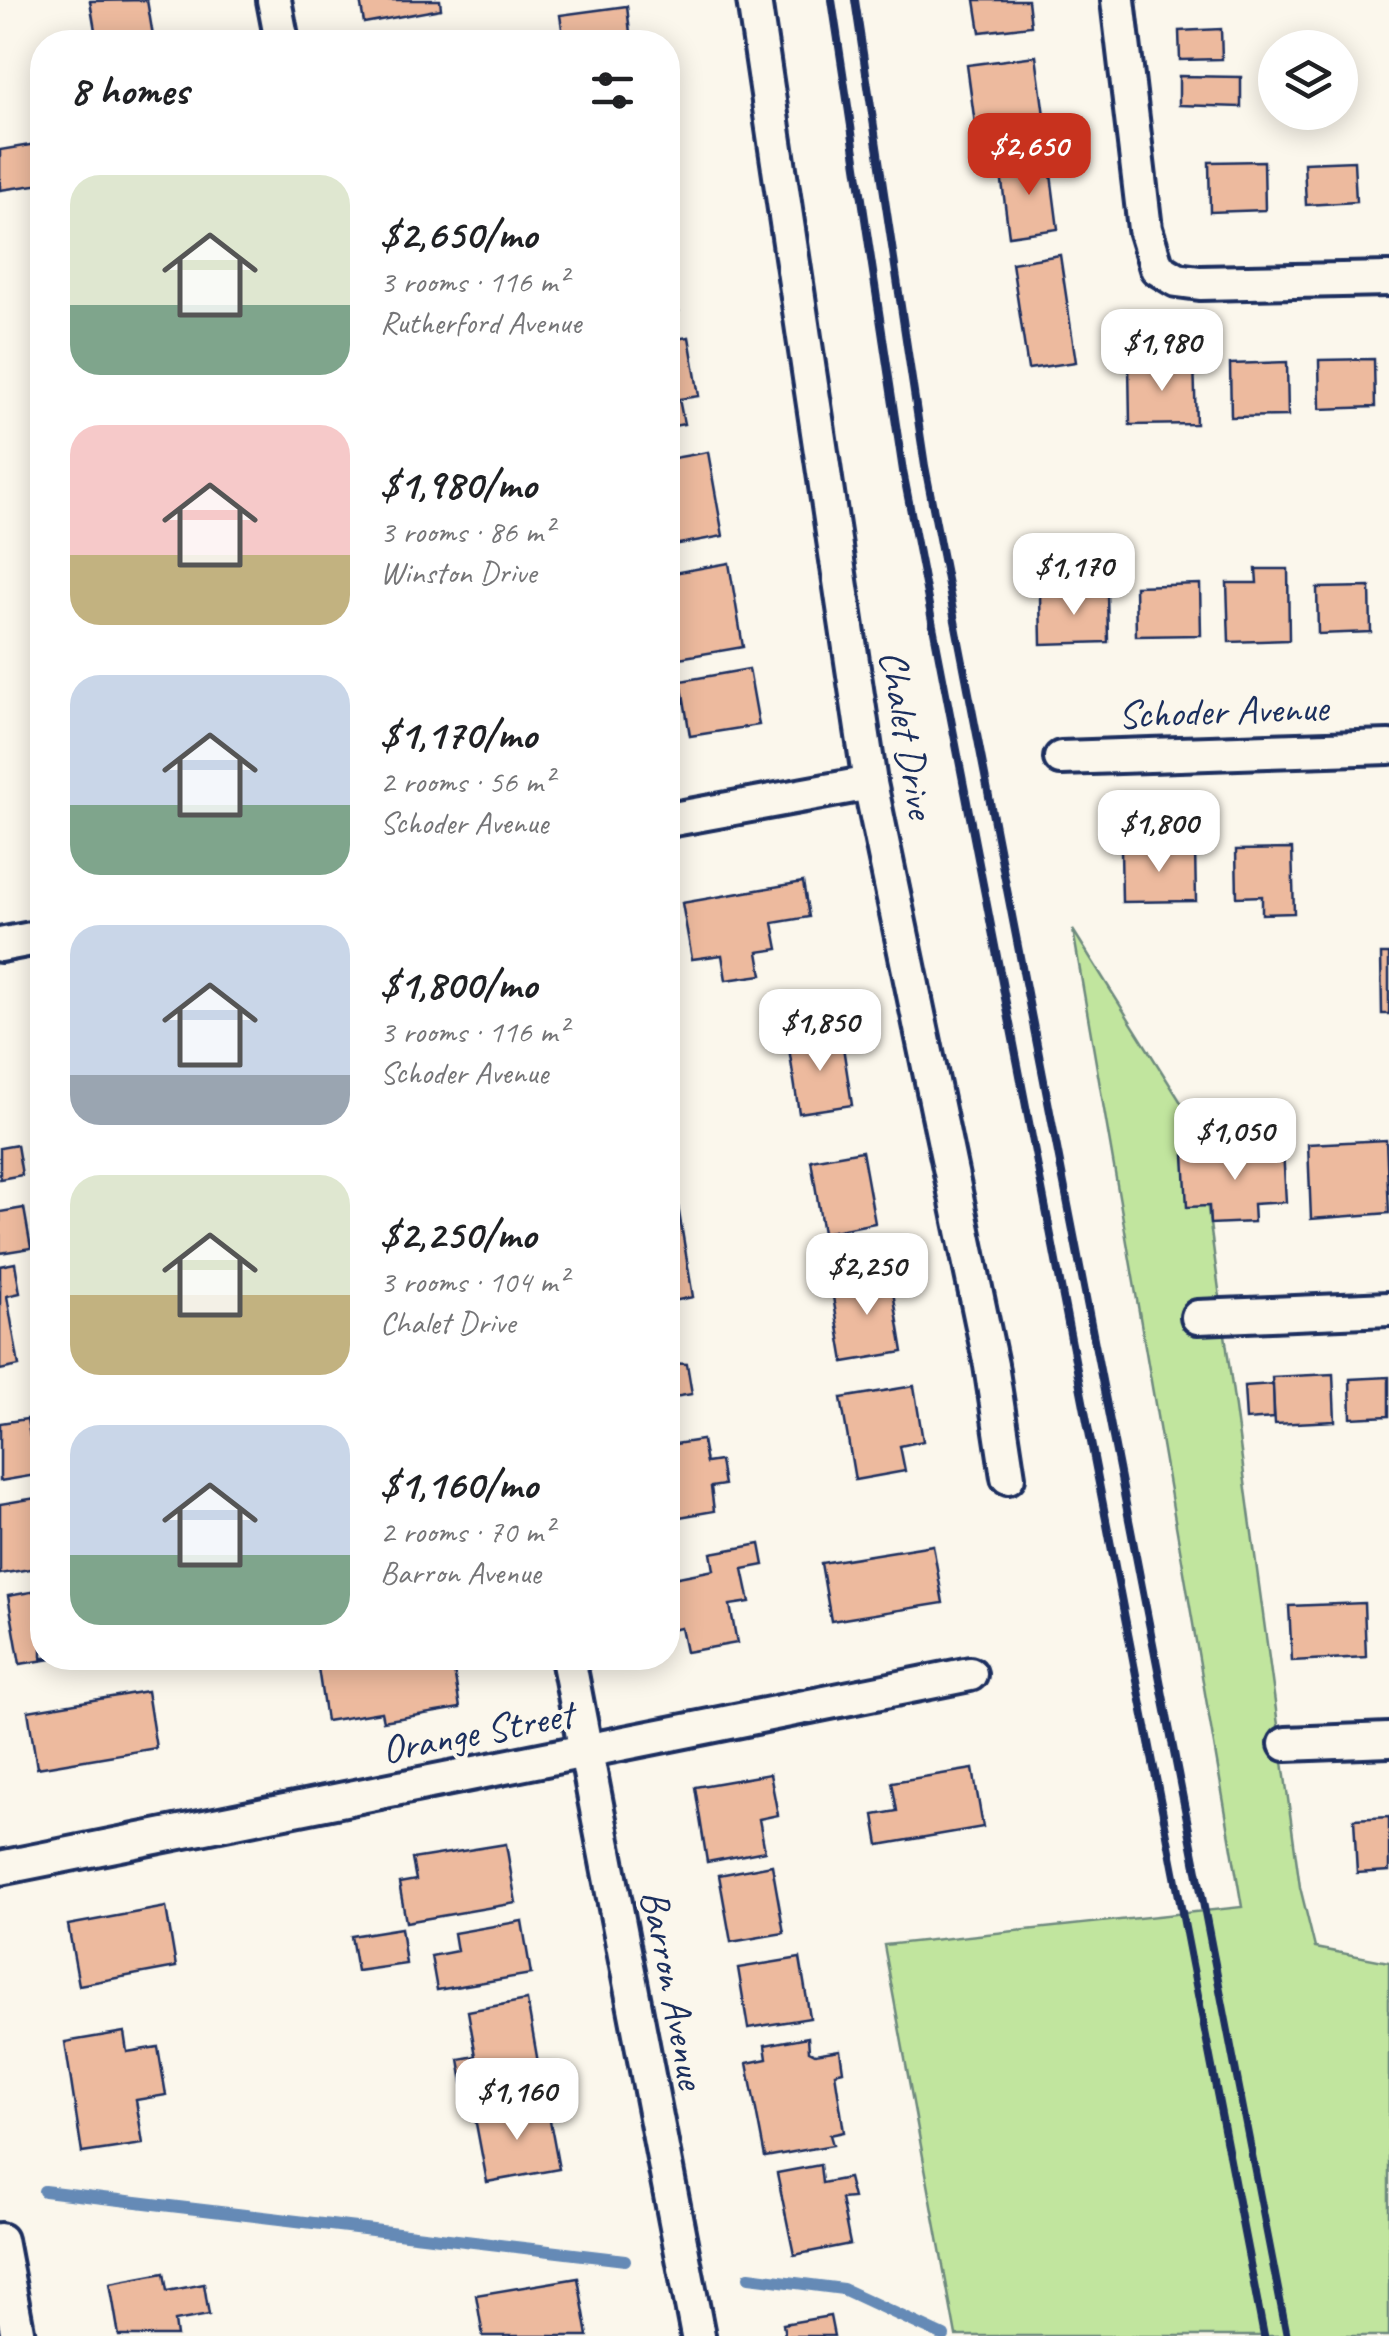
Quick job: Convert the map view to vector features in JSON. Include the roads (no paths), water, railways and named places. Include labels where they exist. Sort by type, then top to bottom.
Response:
[{"type":"street","points":[[274,0],[280,30]]},
{"type":"street","name":"Chalet Drive","points":[[754,0],[870,783],[991,1364],[1008,1476]]},
{"type":"street","points":[[1118,0],[1145,229],[1158,268],[1177,280],[1200,283],[1389,280]]},
{"type":"street","name":"Schoder Avenue","points":[[1060,758],[1389,746]]},
{"type":"street","points":[[680,818],[870,783]]},
{"type":"street","points":[[0,945],[30,939]]},
{"type":"street","points":[[1198,1316],[1389,1309]]},
{"type":"street","name":"Barron Avenue","points":[[570,1670],[698,2336]]},
{"type":"street","name":"Orange Street","points":[[0,1868],[970,1674]]},
{"type":"street","points":[[1286,1744],[1389,1740]]},
{"type":"street","points":[[0,2242],[18,2336]]},
{"type":"waterway","points":[[44,2191],[625,2260]]},
{"type":"waterway","points":[[749,2277],[843,2289],[944,2336]]},
{"type":"railway","points":[[832,0],[903,471],[1264,2336]]},
{"type":"railway","points":[[855,0],[925,466],[1287,2336]]}]
